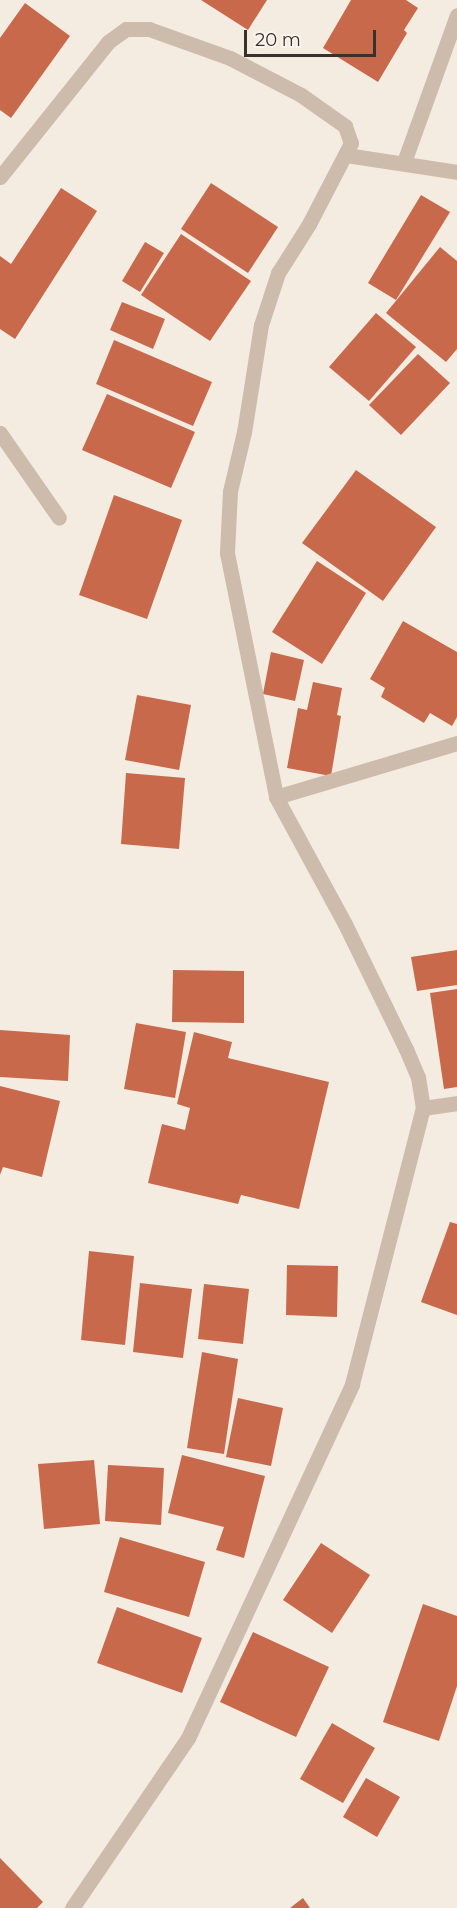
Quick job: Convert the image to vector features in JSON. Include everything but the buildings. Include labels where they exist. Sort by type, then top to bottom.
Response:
[{"type":"street","points":[[404,162],[457,15]]},
{"type":"street","points":[[0,177],[108,42],[126,29],[149,29],[169,34],[230,58],[301,95],[345,126],[351,143],[346,155],[309,224],[278,273],[261,325],[244,432],[230,491],[227,553],[276,797],[345,924],[406,1049],[418,1077],[423,1108],[352,1384],[188,1738],[72,1908]]},
{"type":"street","points":[[346,155],[404,162],[457,172]]},
{"type":"street","points":[[0,433],[59,518]]},
{"type":"street","points":[[276,797],[457,743]]},
{"type":"street","points":[[423,1108],[457,1103]]}]
